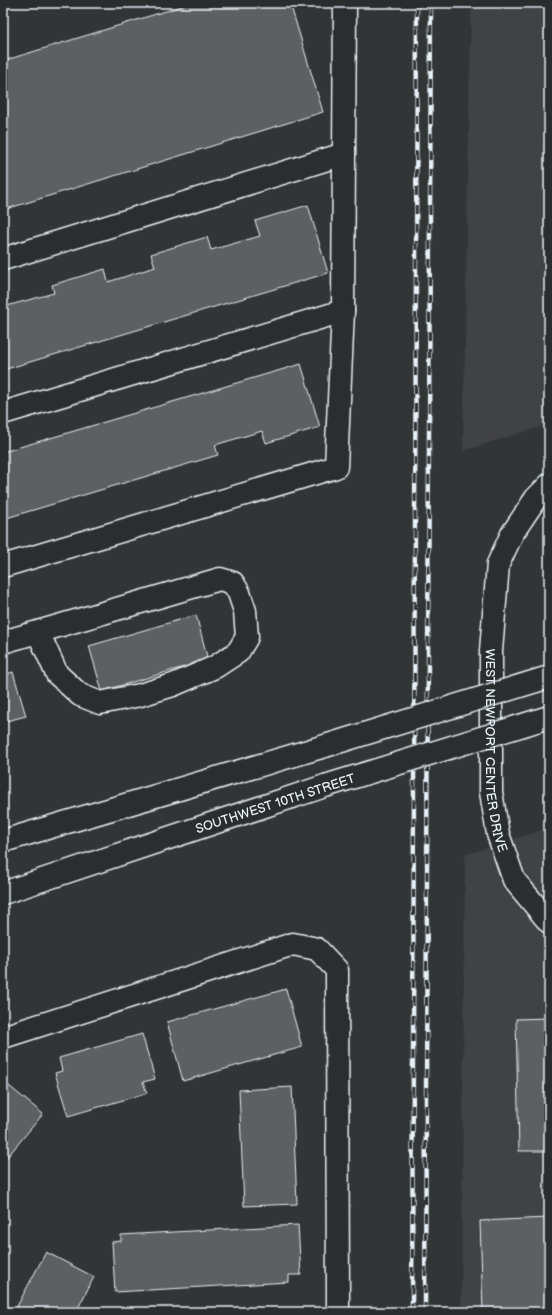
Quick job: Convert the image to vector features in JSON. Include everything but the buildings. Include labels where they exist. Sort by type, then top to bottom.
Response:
[{"type":"main road","points":[[3,566],[336,467],[343,311],[345,3]]},
{"type":"main road","points":[[3,259],[344,154]]},
{"type":"main road","points":[[3,413],[343,311]]},
{"type":"main road","name":"WEST NEWPORT CENTER DRIVE","points":[[549,485],[536,498],[512,534],[498,564],[491,651],[491,792],[498,834],[514,880],[549,922]]},
{"type":"main road","points":[[3,642],[220,579],[233,583],[239,593],[245,611],[247,637],[238,652],[215,667],[173,685],[140,695],[100,703],[80,695],[57,674],[38,632]]},
{"type":"main road","points":[[3,841],[325,746],[549,677]]},
{"type":"main road","name":"SOUTHWEST 10TH STREET","points":[[3,893],[325,786],[549,717]]},
{"type":"main road","points":[[3,1037],[293,944],[317,948],[337,970],[338,1312]]},
{"type":"shaded area","points":[[471,3],[549,3],[549,424],[463,451]]},
{"type":"shaded area","points":[[549,828],[549,1312],[461,1312],[465,855]]},
{"type":"railway","points":[[412,1312],[417,3]]},
{"type":"railway","points":[[425,1312],[431,3]]}]
